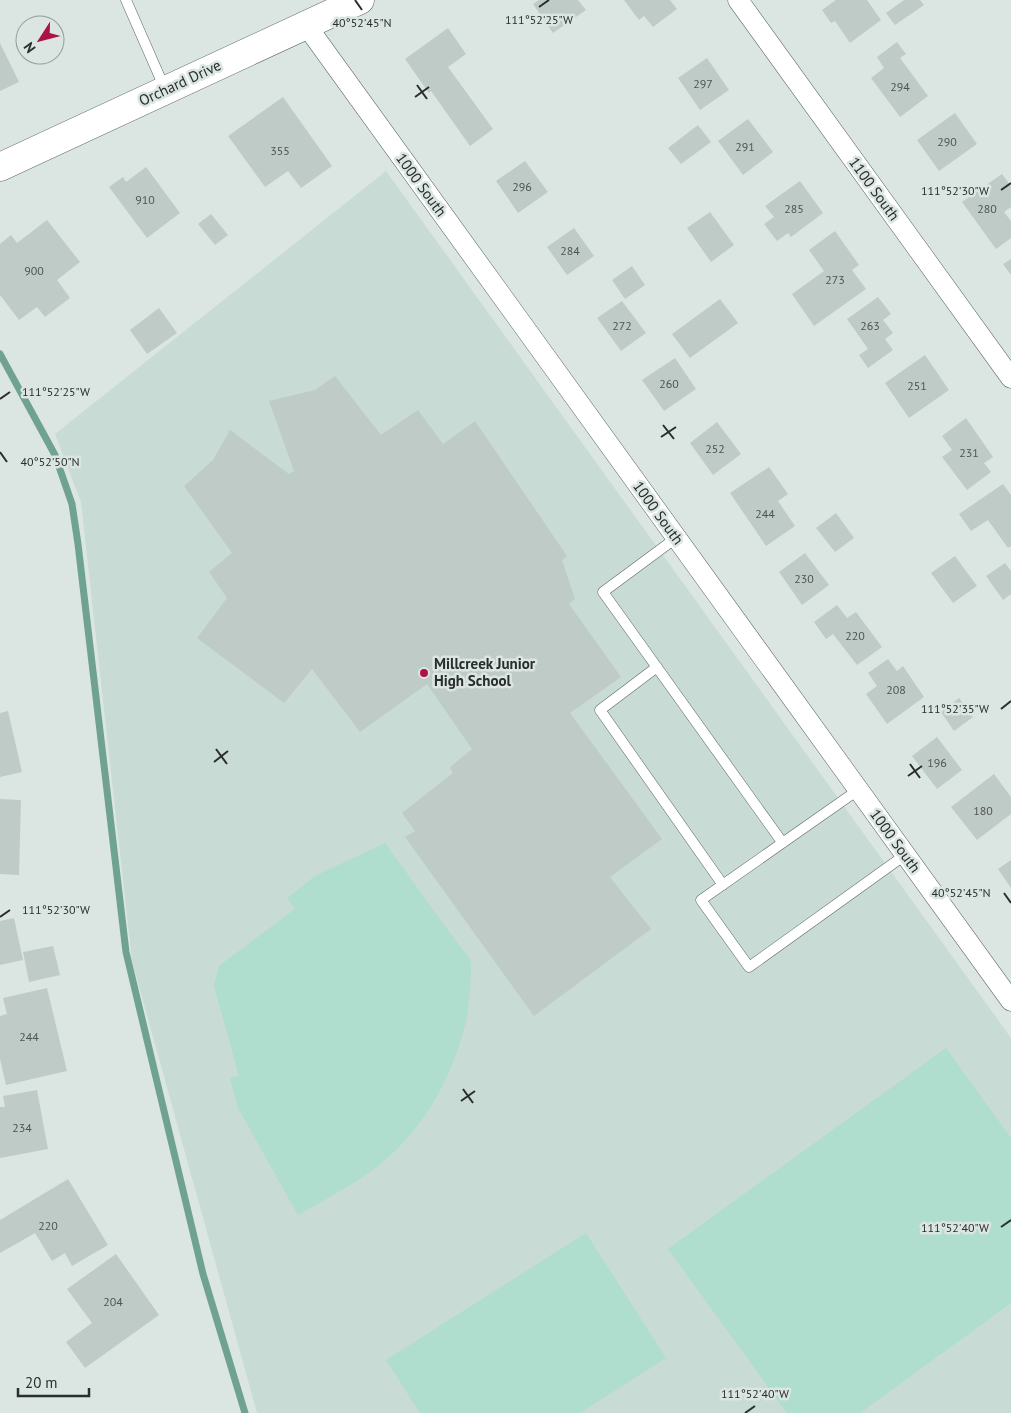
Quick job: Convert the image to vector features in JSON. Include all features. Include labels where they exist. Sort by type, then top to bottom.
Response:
[{"type":"main road","name":"Orchard Drive","points":[[0,167],[360,0]]},
{"type":"street","name":"1100 South","points":[[738,0],[1011,378]]},
{"type":"street","name":"1000 South","points":[[306,25],[1011,1001]]},
{"type":"lane","points":[[126,0],[166,90]]},
{"type":"lane","points":[[676,538],[603,592],[782,842]]},
{"type":"lane","points":[[657,667],[600,710],[723,885]]},
{"type":"lane","points":[[858,790],[701,900],[749,967],[905,855]]},
{"type":"shaded area","name":"Millcreek Junior High School","points":[[386,171],[1011,1038],[1011,1413],[257,1413],[132,961],[81,502],[55,434]]},
{"type":"green space","points":[[385,843],[470,960],[471,980],[466,1021],[460,1043],[443,1085],[419,1124],[404,1142],[370,1172],[298,1215],[238,1108],[230,1078],[239,1076],[214,986],[219,966],[295,909],[287,898],[315,876]]},
{"type":"green space","points":[[946,1048],[1011,1138],[1011,1303],[860,1413],[787,1413],[668,1249]]},
{"type":"green space","points":[[586,1233],[666,1358],[580,1413],[420,1413],[386,1360]]},
{"type":"building","points":[[539,0],[578,0],[586,10],[553,33],[533,4]]},
{"type":"building","points":[[624,0],[670,0],[677,9],[653,27],[644,16],[639,20]]},
{"type":"building","points":[[836,0],[867,0],[881,20],[850,43],[835,21],[831,23],[822,10]]},
{"type":"building","points":[[904,0],[920,0],[924,5],[895,25],[886,13]]},
{"type":"building","points":[[448,28],[466,54],[448,67],[493,129],[470,146],[431,91],[429,93],[405,59]]},
{"type":"building","points":[[897,42],[906,54],[900,58],[928,96],[900,117],[871,78],[884,68],[877,57]]},
{"type":"building","points":[[0,43],[19,82],[0,91]]},
{"type":"building","points":[[707,58],[729,90],[700,110],[678,78]]},
{"type":"building","points":[[283,97],[332,166],[301,188],[288,171],[265,187],[228,136]]},
{"type":"building","points":[[955,113],[977,144],[939,171],[917,140]]},
{"type":"building","points":[[748,119],[773,152],[743,175],[718,141]]},
{"type":"building","points":[[698,125],[711,142],[681,164],[668,148]]},
{"type":"building","points":[[525,161],[548,192],[518,213],[496,181]]},
{"type":"building","points":[[146,167],[180,213],[147,238],[109,187],[123,177],[126,182]]},
{"type":"building","points":[[1002,174],[1011,186],[1011,207],[1004,212],[1011,221],[1011,238],[996,249],[962,202]]},
{"type":"building","points":[[800,181],[823,213],[791,237],[788,233],[777,241],[764,224],[774,217],[765,206]]},
{"type":"building","points":[[710,212],[734,245],[711,262],[687,228]]},
{"type":"building","points":[[211,214],[228,235],[215,245],[198,224]]},
{"type":"building","points":[[47,220],[80,262],[57,280],[70,298],[45,317],[37,307],[19,320],[0,295],[0,244],[11,235],[17,243]]},
{"type":"building","points":[[574,228],[594,256],[567,275],[547,247]]},
{"type":"building","points":[[835,231],[859,265],[852,270],[866,289],[814,326],[792,294],[824,271],[809,250]]},
{"type":"building","points":[[1011,259],[1011,275],[1003,264]]},
{"type":"building","points":[[632,266],[645,285],[625,299],[612,280]]},
{"type":"building","points":[[878,297],[891,314],[883,320],[893,333],[885,339],[893,350],[868,368],[859,355],[868,349],[847,319]]},
{"type":"building","points":[[720,299],[738,323],[690,358],[672,334]]},
{"type":"building","points":[[622,301],[646,333],[621,351],[597,318]]},
{"type":"building","points":[[159,308],[177,333],[147,354],[130,330]]},
{"type":"building","points":[[925,355],[949,390],[909,418],[885,383]]},
{"type":"building","points":[[675,358],[696,389],[664,411],[642,380]]},
{"type":"building","name":"Millcreek Junior High School","points":[[335,376],[381,435],[418,410],[443,444],[475,421],[567,556],[562,560],[575,599],[569,604],[621,677],[570,713],[662,839],[610,877],[651,929],[534,1016],[405,837],[415,831],[402,813],[453,773],[450,767],[472,749],[427,684],[360,732],[312,669],[284,703],[197,638],[227,598],[209,572],[232,553],[184,486],[213,460],[230,430],[289,474],[294,471],[269,401],[315,390]]},
{"type":"building","points":[[966,418],[993,457],[984,463],[991,472],[967,490],[942,457],[952,450],[942,436]]},
{"type":"building","points":[[717,422],[741,454],[713,475],[690,443]]},
{"type":"building","points":[[769,467],[788,494],[778,501],[795,526],[766,546],[730,493]]},
{"type":"building","points":[[1003,484],[1011,495],[1011,546],[1008,548],[988,520],[971,531],[959,514]]},
{"type":"building","points":[[836,513],[854,538],[835,552],[816,528]]},
{"type":"building","points":[[805,553],[829,585],[802,605],[779,572]]},
{"type":"building","points":[[955,556],[977,586],[953,603],[931,573]]},
{"type":"building","points":[[1005,563],[1011,571],[1011,594],[1003,600],[986,576]]},
{"type":"building","points":[[837,605],[847,618],[856,612],[882,647],[857,665],[833,634],[826,639],[814,622]]},
{"type":"building","points":[[888,659],[897,671],[903,666],[924,697],[887,724],[866,694],[877,686],[868,673]]},
{"type":"building","points":[[959,698],[973,717],[954,731],[941,712]]},
{"type":"building","points":[[8,711],[22,772],[0,777],[0,713]]},
{"type":"building","points":[[937,737],[962,770],[937,789],[912,756]]},
{"type":"building","points":[[994,774],[1011,797],[1011,814],[977,840],[951,807]]},
{"type":"building","points":[[0,799],[21,800],[19,875],[0,874]]},
{"type":"building","points":[[1011,860],[1011,888],[998,869]]},
{"type":"building","points":[[14,918],[23,960],[0,965],[0,921]]},
{"type":"building","points":[[53,946],[60,975],[29,982],[23,952]]},
{"type":"building","points":[[47,988],[67,1071],[6,1085],[0,1059],[0,1016],[7,1014],[3,998]]},
{"type":"building","points":[[37,1090],[48,1149],[0,1158],[0,1107],[5,1107],[3,1096]]},
{"type":"building","points":[[68,1179],[108,1245],[72,1266],[65,1253],[52,1261],[35,1233],[0,1253],[0,1220]]},
{"type":"building","points":[[116,1254],[159,1315],[85,1368],[66,1342],[92,1323],[67,1289]]},
{"type":"waterway","points":[[0,354],[55,455],[72,504],[126,952],[203,1274],[245,1413]]},
{"type":"place","name":"Millcreek Junior High School","points":[[424,673]]}]
